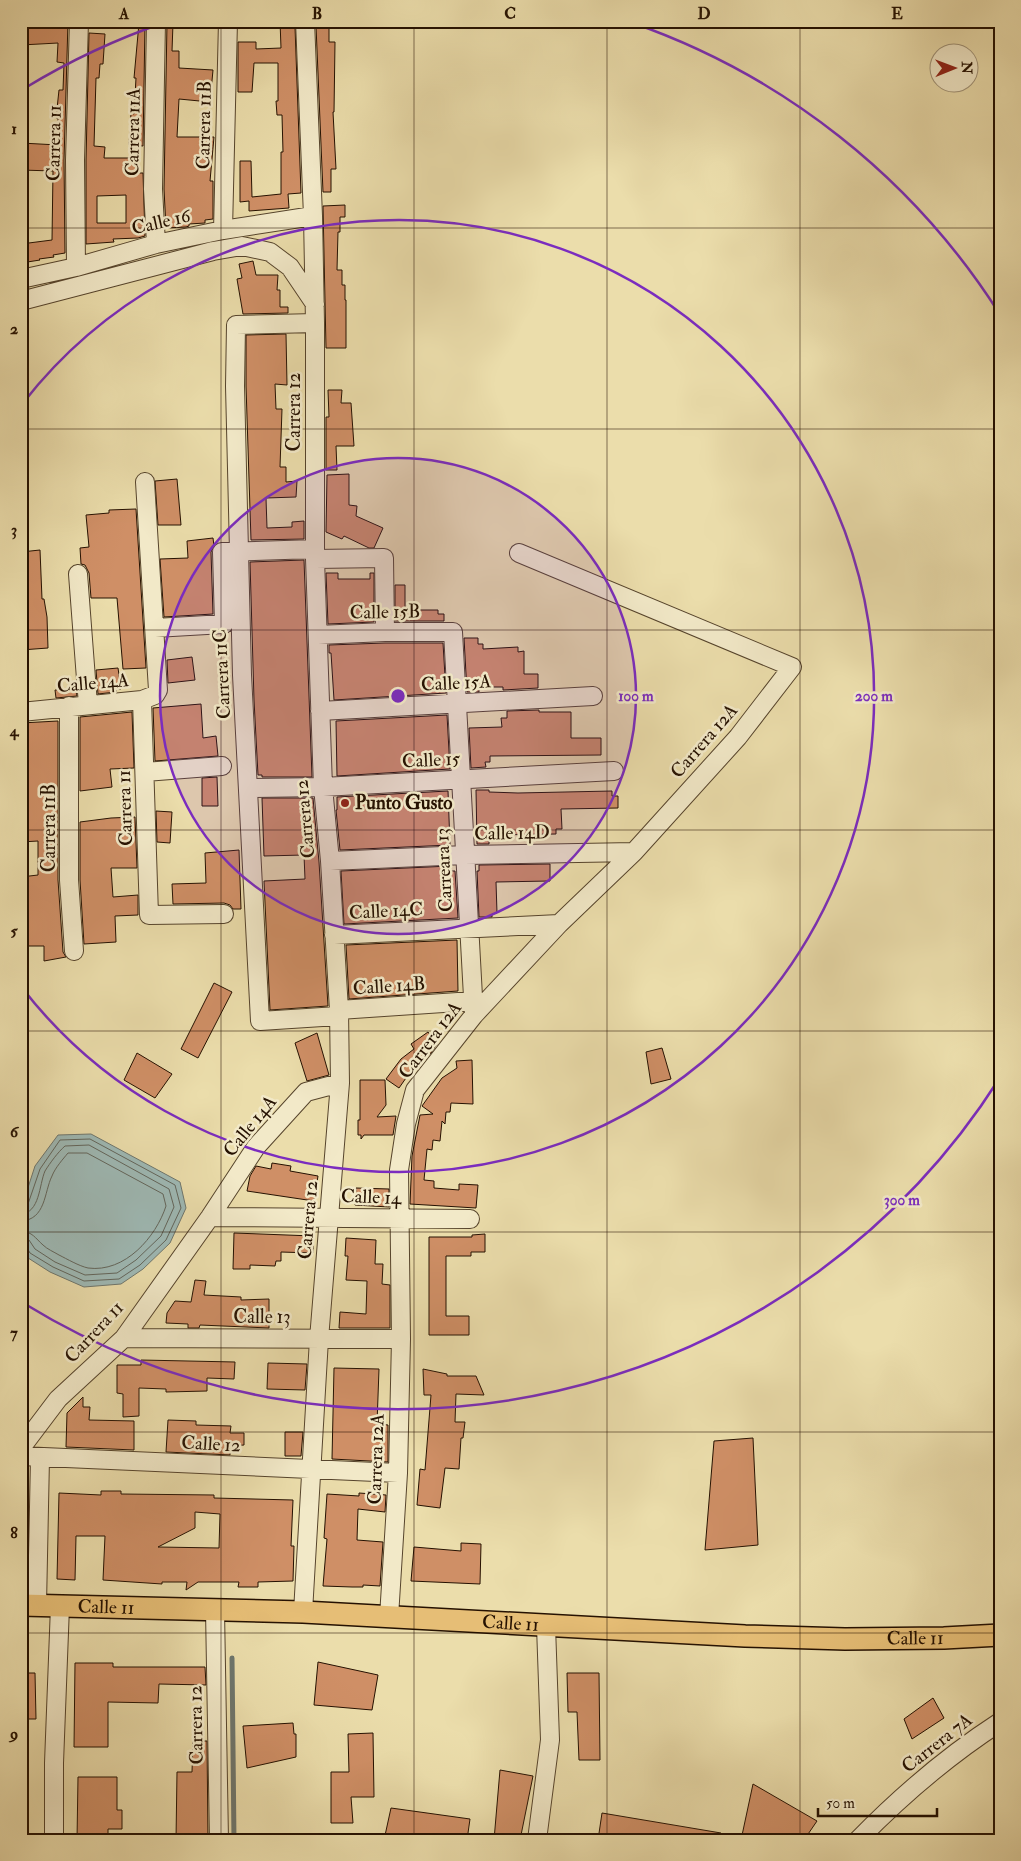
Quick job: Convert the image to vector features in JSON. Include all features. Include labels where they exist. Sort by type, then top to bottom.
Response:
[{"type":"main road","name":"Calle 11","points":[[29,1605],[303,1612],[745,1636],[844,1639],[944,1638],[1000,1635]]},
{"type":"street","name":"Carrera 11","points":[[76,266],[75,160],[79,21]]},
{"type":"street","name":"Carrera 11A","points":[[156,21],[153,189],[156,244]]},
{"type":"street","name":"Carrera 11B","points":[[223,230],[228,21]]},
{"type":"street","name":"Carrera 12","points":[[303,1612],[319,1339],[340,1083],[330,860],[323,787],[320,711],[315,554],[316,323],[305,21]]},
{"type":"street","name":"Calle 16","points":[[21,279],[156,244],[223,230],[313,216]]},
{"type":"street","points":[[21,301],[213,251],[242,246],[270,252],[290,267],[315,304]]},
{"type":"street","name":"Carrera 11C","points":[[260,1021],[242,675],[235,386],[236,325],[316,323]]},
{"type":"street","points":[[145,482],[155,628],[224,624],[222,552],[239,551],[384,558],[385,632]]},
{"type":"street","name":"Carrera 12A","points":[[389,1617],[398,1473],[400,1339],[399,1170],[406,1124],[415,1090],[473,1008],[634,852],[738,737],[792,667],[519,553]]},
{"type":"street","points":[[78,574],[88,705]]},
{"type":"street","name":"Calle 14A","points":[[21,712],[142,700],[156,694],[158,684],[155,628]]},
{"type":"street","name":"Calle 15B","points":[[318,635],[385,632],[453,632]]},
{"type":"street","name":"Carreara 13","points":[[453,632],[473,1008]]},
{"type":"street","name":"Calle 15A","points":[[320,711],[593,696]]},
{"type":"street","name":"Carrera 11","points":[[142,700],[148,915],[224,914]]},
{"type":"street","name":"Carrera 11B","points":[[69,706],[71,821],[69,880],[74,951]]},
{"type":"street","points":[[145,772],[222,766]]},
{"type":"street","name":"Calle 15","points":[[249,788],[323,787],[614,771]]},
{"type":"street","name":"Calle 14D","points":[[330,860],[634,852]]},
{"type":"street","name":"Calle 14C","points":[[334,935],[559,924]]},
{"type":"street","name":"Calle 14B","points":[[260,1021],[338,1013],[473,1008]]},
{"type":"street","name":"Calle 14A","points":[[210,1217],[256,1147],[306,1092],[340,1083]]},
{"type":"street","name":"Carrera 11","points":[[21,1448],[58,1400],[124,1338],[210,1217]]},
{"type":"street","name":"Calle 14","points":[[210,1217],[470,1219]]},
{"type":"street","name":"Calle 13","points":[[124,1338],[400,1339]]},
{"type":"street","name":"Calle 12","points":[[21,1456],[398,1473]]},
{"type":"street","points":[[29,1605],[40,1458]]},
{"type":"street","points":[[54,1840],[54,1763],[60,1606]]},
{"type":"street","name":"Carrera 12","points":[[215,1610],[219,1840]]},
{"type":"street","points":[[537,1840],[550,1740],[546,1626]]},
{"type":"street","name":"Carrera 7A","points":[[858,1840],[914,1788],[956,1753],[1000,1722]]},
{"type":"water","points":[[91,1134],[180,1182],[186,1208],[170,1243],[143,1269],[121,1284],[84,1287],[50,1272],[25,1256],[21,1242],[22,1206],[35,1166],[58,1135]]},
{"type":"building","points":[[68,21],[64,160],[65,253],[21,263],[21,244],[52,240],[53,171],[21,170],[21,143],[58,145],[58,118],[56,118],[59,90],[63,90],[64,63],[57,62],[58,43],[21,45],[21,23]]},
{"type":"building","points":[[280,21],[293,21],[295,27],[301,193],[288,194],[289,208],[249,211],[249,201],[240,202],[240,161],[251,161],[252,197],[281,194],[282,115],[277,115],[278,63],[254,63],[252,92],[238,92],[238,42],[256,42],[256,49],[281,48]]},
{"type":"building","points":[[139,23],[145,23],[143,146],[129,145],[131,113],[134,114],[136,78],[134,78]]},
{"type":"building","points":[[167,23],[173,23],[172,51],[179,51],[179,68],[213,70],[210,102],[179,99],[177,137],[214,137],[210,181],[213,181],[213,219],[205,220],[205,223],[189,224],[186,227],[166,228],[164,189]]},
{"type":"building","points":[[316,26],[329,26],[329,42],[335,42],[333,112],[336,169],[331,169],[331,192],[323,192]]},
{"type":"building","points":[[89,33],[105,34],[103,64],[100,64],[99,78],[96,78],[94,146],[105,147],[104,158],[136,158],[136,173],[143,173],[145,236],[113,239],[114,242],[86,244]],"holes":[[[126,195],[126,223],[97,223],[97,196]]]},
{"type":"building","points":[[345,205],[345,217],[340,217],[340,232],[338,232],[337,270],[342,270],[342,285],[345,285],[346,348],[326,348],[323,206]]},
{"type":"building","points":[[253,261],[256,275],[278,275],[277,290],[280,290],[280,307],[288,307],[288,313],[243,314],[237,279],[242,278],[239,264]]},
{"type":"building","points":[[286,334],[287,385],[275,384],[276,409],[282,409],[280,467],[286,467],[286,482],[297,481],[296,497],[266,498],[267,528],[292,527],[292,522],[304,521],[304,539],[251,540],[246,335]]},
{"type":"building","points":[[328,390],[342,390],[341,403],[351,403],[354,446],[336,446],[337,470],[326,470],[326,417],[329,417]]},
{"type":"building","points":[[349,474],[349,505],[357,506],[356,516],[383,528],[374,548],[369,548],[344,536],[342,539],[326,532],[327,475]]},
{"type":"building","points":[[177,479],[181,525],[158,525],[155,481]]},
{"type":"building","points":[[136,509],[146,668],[123,669],[117,598],[91,598],[89,573],[85,565],[81,564],[80,548],[89,547],[86,515],[109,513],[109,510]]},
{"type":"building","points":[[213,538],[214,546],[211,552],[213,614],[164,617],[160,559],[188,558],[187,541]]},
{"type":"building","points":[[40,550],[42,599],[44,599],[47,617],[48,648],[21,650],[21,552]]},
{"type":"building","points":[[304,560],[312,777],[262,777],[262,775],[258,775],[250,562]]},
{"type":"building","points":[[326,573],[338,573],[338,579],[370,579],[370,573],[374,573],[374,622],[328,624]]},
{"type":"building","points":[[395,585],[405,585],[405,610],[438,610],[438,614],[444,614],[444,621],[395,621]]},
{"type":"building","points":[[464,638],[478,638],[478,644],[483,644],[483,649],[518,647],[518,652],[524,651],[524,674],[538,674],[538,688],[503,690],[503,687],[479,687],[479,692],[467,692]]},
{"type":"building","points":[[443,643],[446,693],[334,700],[329,645]]},
{"type":"building","points":[[192,657],[195,680],[168,683],[167,660]]},
{"type":"building","points":[[118,668],[121,689],[116,689],[116,692],[98,694],[96,670]]},
{"type":"building","points":[[76,689],[77,696],[56,698],[55,690]]},
{"type":"building","points":[[201,704],[203,738],[216,736],[218,756],[155,761],[153,708]]},
{"type":"building","points":[[539,710],[539,712],[571,712],[571,738],[601,738],[601,755],[490,756],[490,762],[485,762],[486,767],[471,768],[469,728],[502,727],[501,718],[507,718],[507,711]]},
{"type":"building","points":[[132,712],[134,768],[110,769],[112,787],[80,791],[80,717]]},
{"type":"building","points":[[447,715],[450,769],[337,776],[336,721]]},
{"type":"building","points":[[58,721],[58,880],[63,952],[66,957],[44,961],[44,946],[21,946],[21,877],[38,875],[38,841],[21,842],[21,723]]},
{"type":"building","points":[[217,777],[218,806],[202,806],[202,778]]},
{"type":"building","points":[[476,790],[518,793],[612,791],[612,796],[618,796],[618,808],[561,809],[562,829],[556,829],[556,834],[494,835],[494,839],[489,839],[489,844],[477,844]]},
{"type":"building","points":[[448,791],[450,845],[340,850],[336,810],[337,797]]},
{"type":"building","points":[[262,798],[313,798],[328,1006],[270,1010],[264,881],[305,879],[304,855],[264,856]]},
{"type":"building","points":[[156,811],[172,812],[170,843],[157,842]]},
{"type":"building","points":[[135,817],[137,868],[111,868],[113,897],[138,895],[138,915],[115,916],[116,942],[84,944],[80,880],[80,822]]},
{"type":"building","points":[[239,850],[241,909],[233,909],[230,905],[224,903],[173,904],[172,884],[206,883],[205,853]]},
{"type":"building","points":[[550,864],[550,881],[496,882],[497,913],[492,914],[492,917],[479,917],[477,871],[479,871],[479,865]]},
{"type":"building","points":[[450,866],[450,871],[455,871],[458,918],[344,924],[341,871]]},
{"type":"building","points":[[457,940],[458,991],[349,999],[346,945]]},
{"type":"building","points":[[214,983],[232,992],[198,1058],[181,1049]]},
{"type":"building","points":[[428,1032],[437,1044],[431,1053],[413,1068],[399,1088],[386,1079],[401,1059],[414,1049],[411,1044]]},
{"type":"building","points":[[317,1033],[329,1075],[307,1081],[295,1043]]},
{"type":"building","points":[[662,1048],[671,1079],[651,1084],[646,1052]]},
{"type":"building","points":[[137,1053],[172,1074],[155,1098],[124,1080]]},
{"type":"building","points":[[472,1060],[473,1104],[451,1103],[450,1112],[446,1112],[445,1124],[442,1121],[440,1141],[433,1140],[432,1150],[427,1149],[424,1180],[434,1181],[434,1188],[459,1190],[459,1184],[478,1185],[476,1208],[410,1204],[412,1156],[420,1115],[433,1114],[422,1106],[442,1078],[457,1068],[456,1061]]},
{"type":"building","points":[[360,1080],[385,1080],[386,1105],[377,1117],[396,1116],[393,1135],[364,1135],[361,1139],[361,1135],[358,1135]]},
{"type":"building","points":[[272,1163],[291,1166],[290,1171],[318,1176],[314,1201],[247,1191],[250,1176],[256,1166],[271,1169]]},
{"type":"building","points":[[356,1188],[389,1189],[389,1207],[355,1205]]},
{"type":"building","points":[[234,1233],[313,1236],[313,1253],[281,1252],[281,1261],[276,1261],[275,1266],[250,1265],[250,1269],[233,1269]]},
{"type":"building","points":[[485,1234],[485,1252],[471,1252],[471,1256],[446,1256],[446,1316],[469,1316],[469,1335],[429,1335],[429,1237],[472,1237],[472,1235]]},
{"type":"building","points":[[346,1238],[376,1240],[375,1264],[383,1264],[382,1284],[390,1285],[390,1328],[339,1328],[340,1312],[366,1314],[367,1281],[346,1280],[348,1256],[345,1256]]},
{"type":"building","points":[[195,1280],[206,1281],[204,1295],[241,1297],[241,1300],[269,1299],[269,1328],[200,1325],[199,1328],[188,1328],[188,1324],[166,1323],[167,1313],[175,1301],[191,1302]]},
{"type":"building","points":[[141,1360],[235,1362],[234,1379],[207,1378],[207,1391],[166,1392],[166,1389],[139,1388],[139,1416],[123,1417],[123,1394],[117,1393],[117,1365],[141,1365]]},
{"type":"building","points":[[268,1363],[307,1364],[305,1390],[267,1389]]},
{"type":"building","points":[[334,1368],[379,1369],[377,1424],[388,1425],[388,1462],[332,1459]]},
{"type":"building","points":[[423,1369],[447,1374],[447,1376],[476,1376],[484,1395],[456,1394],[455,1422],[465,1422],[463,1438],[461,1438],[459,1469],[445,1468],[440,1508],[417,1505],[420,1469],[425,1470],[431,1395],[424,1395]]},
{"type":"building","points":[[83,1397],[83,1407],[90,1407],[89,1420],[134,1421],[134,1450],[66,1447],[67,1413]]},
{"type":"building","points":[[168,1420],[196,1421],[196,1425],[231,1426],[230,1433],[244,1433],[244,1445],[230,1446],[230,1455],[166,1452]]},
{"type":"building","points":[[285,1432],[303,1432],[301,1456],[285,1456]]},
{"type":"building","points":[[753,1438],[758,1545],[705,1550],[714,1441]]},
{"type":"building","points":[[101,1491],[121,1491],[121,1494],[214,1495],[214,1498],[293,1500],[291,1546],[294,1546],[293,1581],[258,1582],[258,1587],[238,1587],[239,1582],[198,1582],[186,1590],[187,1582],[162,1582],[162,1584],[103,1580],[105,1536],[76,1536],[75,1580],[57,1579],[59,1493],[101,1495]],"holes":[[[195,1512],[220,1514],[219,1548],[158,1547],[195,1528]]]},
{"type":"building","points":[[359,1493],[386,1495],[385,1512],[358,1509],[357,1540],[383,1542],[380,1586],[323,1586],[327,1539],[324,1538],[327,1494],[359,1496]]},
{"type":"building","points":[[461,1543],[481,1544],[480,1584],[411,1581],[414,1547],[461,1551]]},
{"type":"building","points":[[318,1662],[378,1675],[372,1710],[314,1705]]},
{"type":"building","points":[[75,1663],[113,1663],[113,1667],[205,1667],[206,1685],[159,1684],[158,1703],[108,1702],[108,1747],[74,1747]]},
{"type":"building","points":[[21,1673],[35,1673],[36,1719],[21,1719]]},
{"type":"building","points":[[567,1673],[599,1673],[600,1760],[579,1760],[577,1712],[568,1712]]},
{"type":"building","points":[[933,1698],[944,1718],[912,1739],[904,1719]]},
{"type":"building","points":[[293,1723],[294,1734],[296,1734],[296,1757],[247,1768],[243,1726]]},
{"type":"building","points":[[373,1733],[374,1797],[351,1797],[353,1823],[331,1823],[331,1772],[349,1772],[348,1734]]},
{"type":"building","points":[[193,1741],[207,1741],[208,1840],[176,1840],[177,1772],[192,1772]]},
{"type":"building","points":[[500,1770],[533,1776],[520,1840],[494,1840]]},
{"type":"building","points":[[78,1777],[117,1777],[117,1810],[122,1810],[122,1829],[108,1829],[108,1840],[77,1840]]},
{"type":"building","points":[[753,1784],[817,1821],[804,1840],[741,1840]]},
{"type":"building","points":[[391,1808],[470,1819],[467,1840],[384,1840]]},
{"type":"building","points":[[602,1813],[721,1833],[720,1840],[598,1840]]},
{"type":"waterway","points":[[232,1658],[234,1840]]},
{"type":"place","name":"Punto Gusto","points":[[345,803]]}]
